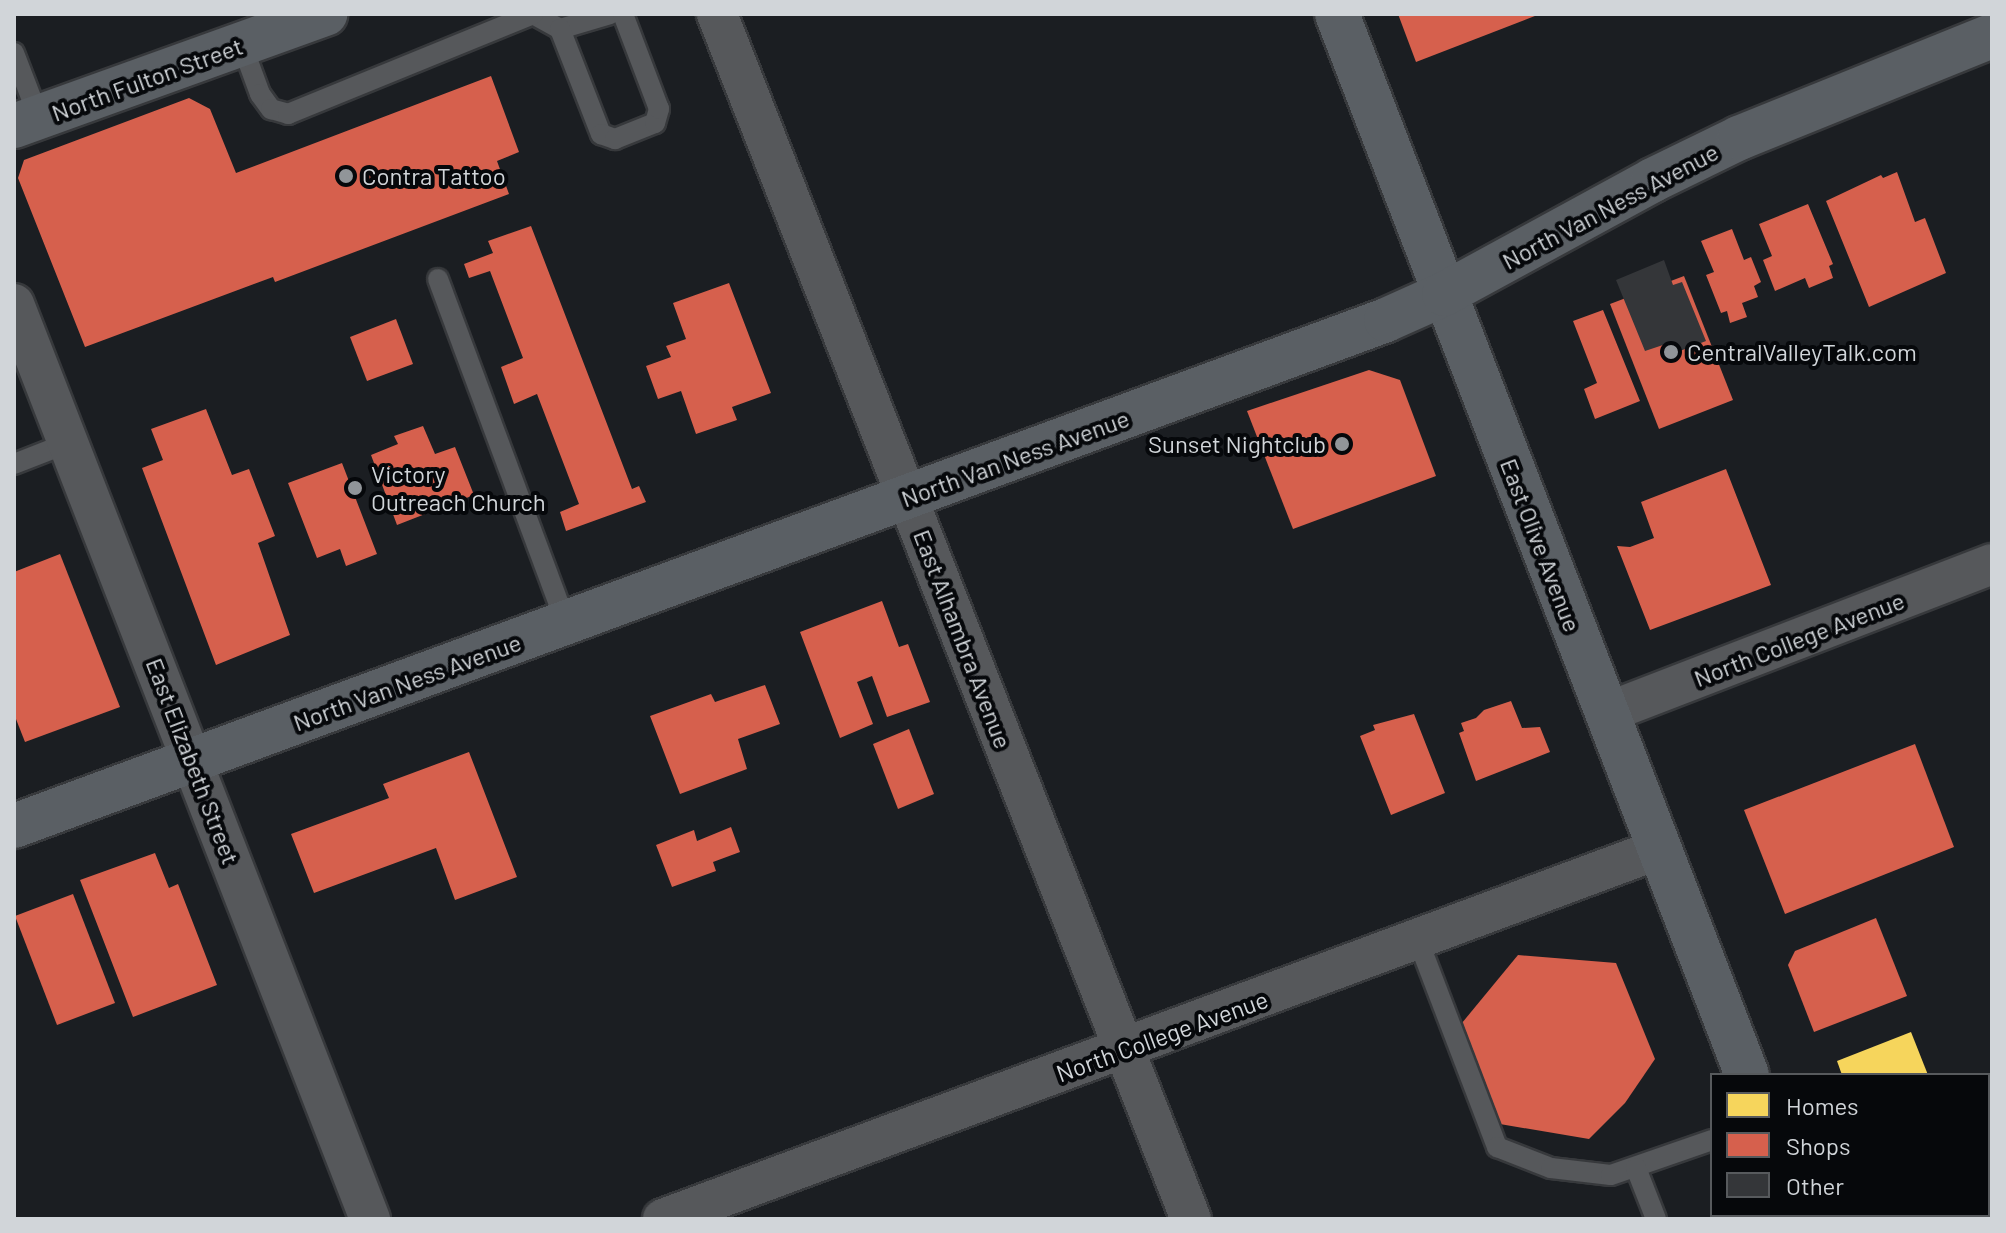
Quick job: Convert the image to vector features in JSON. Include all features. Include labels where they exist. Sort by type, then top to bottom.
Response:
[{"type":"main road","name":"East Olive Avenue","points":[[1337,14],[1746,1073]]},
{"type":"main road","name":"North Fulton Street","points":[[26,122],[242,45],[309,17]]},
{"type":"main road","name":"North Van Ness Avenue","points":[[14,826],[1223,382],[1444,294],[1653,180],[1739,138],[1992,36]]},
{"type":"street","name":"East Alhambra Avenue","points":[[717,14],[1191,1219]]},
{"type":"street","name":"East Elizabeth Street","points":[[14,304],[194,760],[370,1219]]},
{"type":"street","name":"North College Avenue","points":[[1606,713],[1992,564]]},
{"type":"street","name":"North College Avenue","points":[[663,1219],[1125,1050],[1659,849]]},
{"type":"lane","points":[[242,45],[260,94],[271,109],[288,114],[533,14],[560,29],[601,134],[615,139],[655,123],[659,109],[623,14]]},
{"type":"lane","points":[[560,29],[610,14]]},
{"type":"lane","points":[[14,53],[26,122]]},
{"type":"lane","points":[[438,279],[566,623]]},
{"type":"lane","points":[[14,464],[68,443]]},
{"type":"lane","points":[[1418,940],[1497,1147],[1551,1168],[1611,1175],[1710,1141]]},
{"type":"lane","points":[[1636,1168],[1656,1219]]},
{"type":"building: Homes","points":[[1911,1032],[1927,1073],[1841,1073],[1837,1061]]},
{"type":"building: Shops","points":[[1398,14],[1540,14],[1416,62]]},
{"type":"building: Shops","points":[[491,76],[519,152],[497,161],[509,194],[275,282],[273,277],[85,347],[18,178],[24,160],[189,98],[210,109],[236,173]]},
{"type":"building: Shops","points":[[1897,172],[1915,222],[1925,218],[1946,273],[1869,307],[1826,201],[1881,175],[1883,178]]},
{"type":"building: Shops","points":[[1808,204],[1833,264],[1829,266],[1833,278],[1809,288],[1805,278],[1775,291],[1763,260],[1772,256],[1759,224]]},
{"type":"building: Shops","points":[[531,226],[632,489],[639,486],[646,502],[566,531],[560,512],[579,504],[537,394],[514,404],[501,367],[523,358],[490,271],[469,278],[464,264],[493,253],[488,241]]},
{"type":"building: Shops","points":[[1732,229],[1744,260],[1751,257],[1761,282],[1754,286],[1758,297],[1742,303],[1747,317],[1730,323],[1727,311],[1721,313],[1706,275],[1714,272],[1701,241]]},
{"type":"building: Shops","name":"CentralValleyTalk.com","points":[[1684,276],[1733,400],[1659,429],[1610,304]]},
{"type":"building: Shops","points":[[729,283],[771,393],[732,407],[737,420],[696,434],[681,391],[658,399],[646,366],[671,357],[666,346],[686,339],[673,303]]},
{"type":"building: Shops","points":[[1603,310],[1640,401],[1595,419],[1584,389],[1597,383],[1573,321]]},
{"type":"building: Shops","points":[[396,319],[413,364],[367,381],[350,337]]},
{"type":"building: Shops","name":"Sunset Nightclub","points":[[1369,370],[1400,380],[1436,476],[1293,529],[1247,411]]},
{"type":"building: Shops","points":[[206,409],[232,475],[249,469],[275,536],[258,543],[290,635],[216,665],[142,468],[163,460],[151,429]]},
{"type":"building: Shops","points":[[423,426],[435,454],[455,447],[474,495],[397,525],[371,455],[398,444],[394,436]]},
{"type":"building: Shops","points":[[342,463],[377,554],[346,566],[340,549],[317,558],[288,483]]},
{"type":"building: Shops","points":[[1726,469],[1771,585],[1650,630],[1617,546],[1630,547],[1654,538],[1641,502]]},
{"type":"building: Shops","points":[[60,554],[120,707],[25,742],[14,714],[14,572]]},
{"type":"building: Shops","points":[[882,601],[899,647],[908,644],[930,702],[887,717],[872,676],[857,682],[873,724],[840,738],[800,632]]},
{"type":"building: Shops","points":[[765,685],[780,724],[738,739],[747,769],[680,794],[650,716],[711,694],[715,702]]},
{"type":"building: Shops","points":[[1511,701],[1522,728],[1540,727],[1550,752],[1476,781],[1459,733],[1464,731],[1461,723],[1476,718],[1484,710]]},
{"type":"building: Shops","points":[[1414,714],[1445,793],[1391,815],[1360,736],[1375,730],[1373,725]]},
{"type":"building: Shops","points":[[909,729],[934,794],[898,809],[873,744]]},
{"type":"building: Shops","points":[[1915,744],[1954,847],[1785,914],[1744,810]]},
{"type":"building: Shops","points":[[469,752],[517,877],[455,900],[436,848],[314,893],[291,834],[389,798],[383,784]]},
{"type":"building: Shops","points":[[731,827],[740,852],[713,862],[716,871],[672,887],[656,845],[694,830],[697,841]]},
{"type":"building: Shops","points":[[155,853],[169,888],[178,884],[217,985],[133,1017],[80,880]]},
{"type":"building: Shops","points":[[73,894],[115,1003],[57,1025],[15,916]]},
{"type":"building: Shops","points":[[1876,918],[1907,996],[1814,1032],[1788,965],[1795,951]]},
{"type":"building: Shops","points":[[1518,955],[1616,963],[1655,1059],[1625,1103],[1589,1139],[1494,1123],[1457,1029]]},
{"type":"building: Other","points":[[1664,260],[1673,285],[1682,282],[1706,341],[1672,354],[1669,343],[1645,351],[1616,280]]},
{"type":"place","name":"Contra Tattoo","points":[[346,176]]},
{"type":"place","name":"CentralValleyTalk.com","points":[[1671,352]]},
{"type":"place","name":"Sunset Nightclub","points":[[1342,444]]},
{"type":"place","name":"Victory Outreach Church","points":[[355,488]]}]
